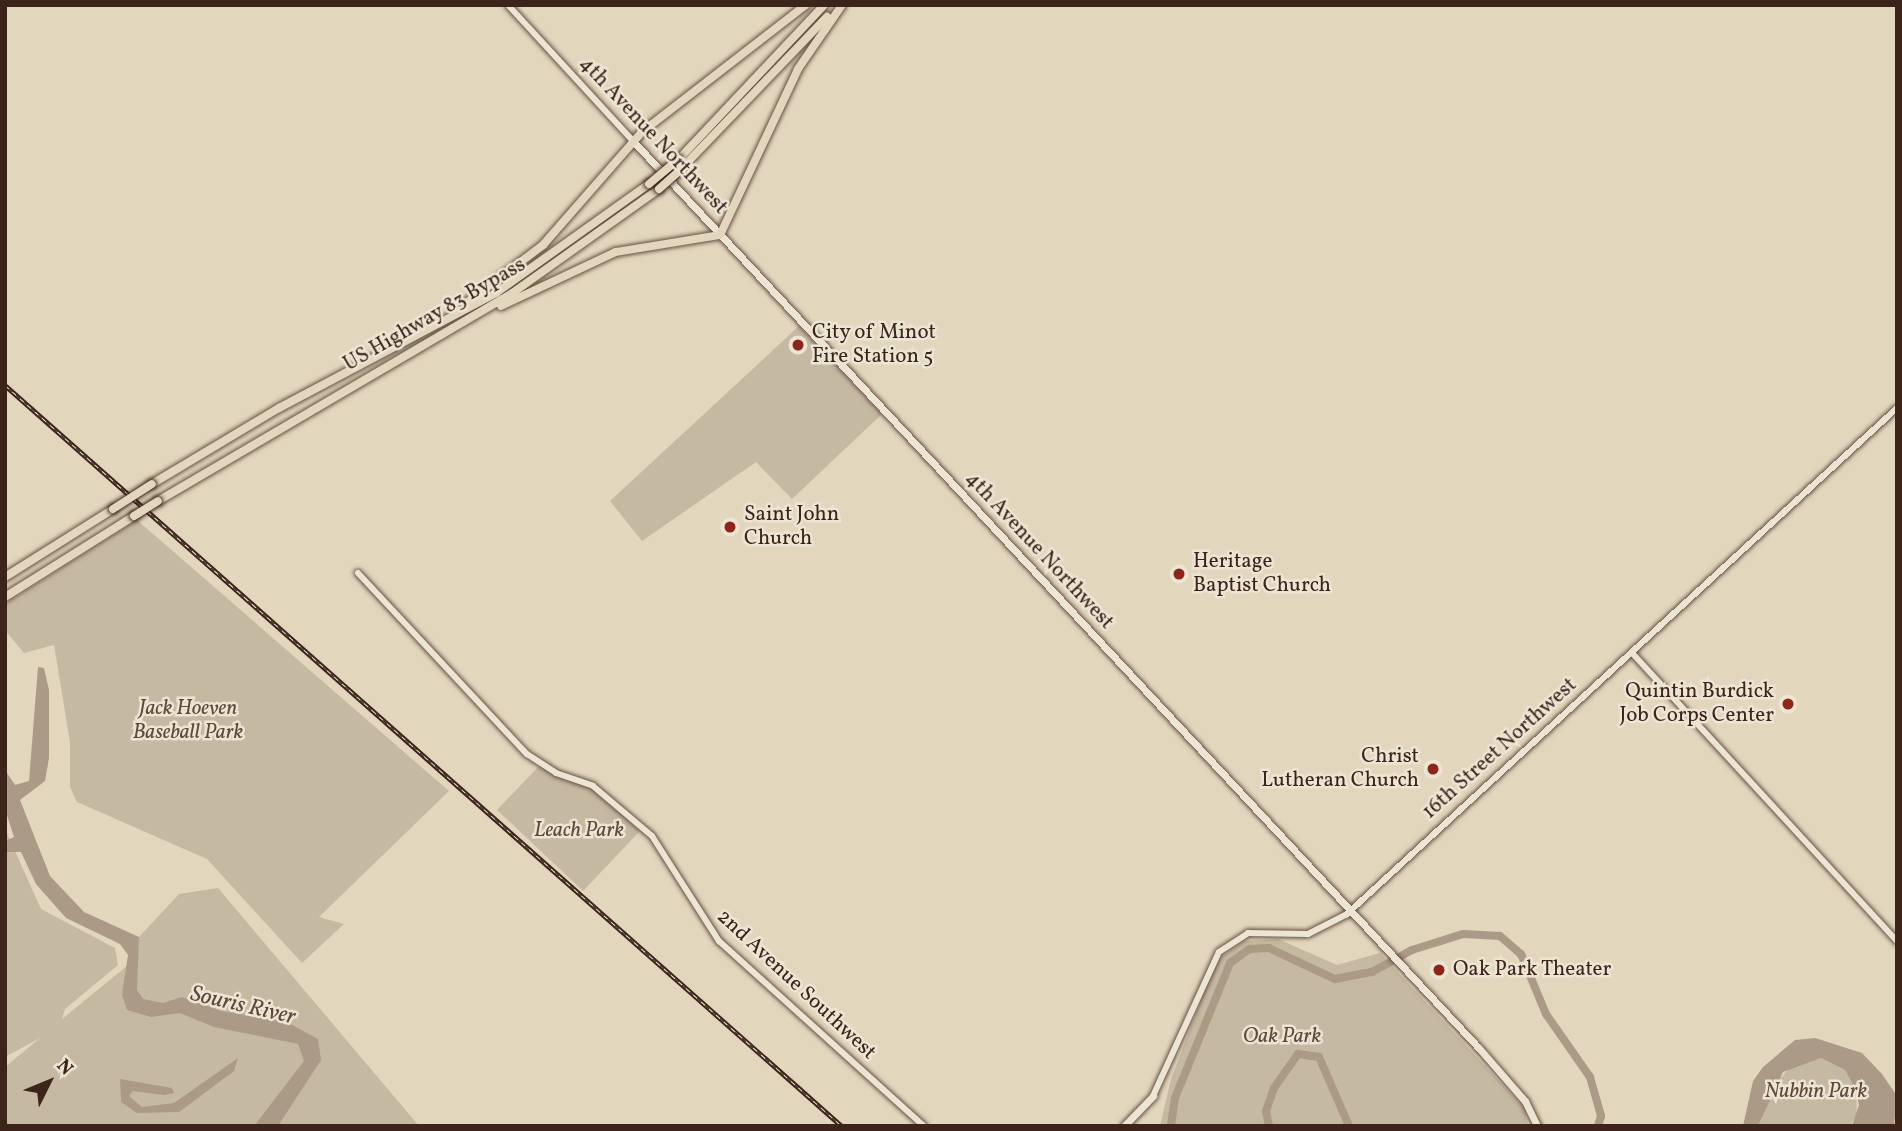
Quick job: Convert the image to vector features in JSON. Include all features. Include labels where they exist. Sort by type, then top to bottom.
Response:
[{"type":"highway","points":[[440,323],[543,245],[595,192],[633,141],[806,5]]},
{"type":"highway","name":"US Highway 83 Bypass","points":[[5,577],[152,484],[527,273],[679,159],[824,5]]},
{"type":"highway","name":"US Highway 83 Bypass","points":[[5,597],[158,500],[482,312],[599,236],[659,189],[748,105],[837,5]]},
{"type":"highway","points":[[482,312],[616,252],[720,235],[798,69],[842,5]]},
{"type":"main road","name":"4th Avenue Northwest","points":[[633,141],[1390,952],[1518,1092],[1537,1126]]},
{"type":"main road","points":[[1124,1126],[1153,1096]]},
{"type":"street","name":"4th Avenue Northwest","points":[[508,5],[633,141]]},
{"type":"street","name":"16th Street Northwest","points":[[1153,1096],[1219,952],[1248,933],[1320,931],[1351,911],[1897,408]]},
{"type":"street","name":"2nd Avenue Southwest","points":[[358,573],[527,754],[556,773],[593,786],[652,836],[712,934],[924,1126]]},
{"type":"street","points":[[1633,654],[1897,941]]},
{"type":"green space","points":[[799,326],[882,414],[792,499],[756,462],[642,541],[610,501]]},
{"type":"green space","name":"Jack Hoeven Baseball Park","points":[[137,520],[449,791],[319,917],[344,924],[302,963],[207,859],[77,802],[70,787],[70,742],[54,645],[24,653],[5,630],[5,604]]},
{"type":"green space","name":"Leach Park","points":[[538,767],[593,787],[640,831],[583,891],[497,810]]},
{"type":"green space","points":[[5,829],[41,909],[115,948],[118,965],[65,1009],[62,1019],[128,965],[139,937],[179,894],[218,888],[419,1126],[5,1126],[5,1067],[40,1038],[5,1057]]},
{"type":"green space","name":"Oak Park","points":[[1278,939],[1337,965],[1380,953],[1525,1109],[1528,1126],[1160,1126],[1171,1079],[1216,961],[1244,941]]},
{"type":"green space","name":"Nubbin Park","points":[[1821,1058],[1845,1070],[1856,1091],[1857,1115],[1850,1126],[1758,1126],[1777,1082],[1793,1064]]},
{"type":"shaded area","points":[[38,667],[44,668],[49,690],[49,758],[45,781],[20,800],[50,876],[84,912],[139,937],[137,990],[143,999],[163,1003],[182,997],[221,1011],[285,1021],[318,1039],[321,1060],[278,1126],[254,1126],[304,1061],[298,1044],[214,1027],[180,1013],[151,1017],[127,1010],[122,995],[128,955],[120,944],[66,918],[36,884],[21,852],[5,852],[5,841],[14,837],[5,809],[5,770],[15,785],[29,781]]},
{"type":"shaded area","points":[[1815,1038],[1862,1053],[1882,1074],[1897,1096],[1894,1126],[1852,1126],[1859,1105],[1856,1091],[1845,1070],[1821,1058],[1783,1072],[1758,1126],[1743,1126],[1753,1081],[1763,1067],[1795,1040]]},
{"type":"shaded area","points":[[238,1058],[234,1071],[179,1112],[137,1113],[121,1102],[120,1079],[172,1088],[174,1093],[164,1095],[133,1091],[129,1096],[142,1107],[174,1103]]},
{"type":"waterway","points":[[1171,1126],[1175,1098],[1230,963],[1249,949],[1269,948],[1335,979],[1372,972],[1412,950],[1463,934],[1500,936],[1521,954],[1546,1014],[1590,1077],[1601,1116],[1598,1126]]},
{"type":"waterway","points":[[1269,1126],[1266,1111],[1274,1088],[1298,1054],[1319,1057],[1349,1126]]},
{"type":"railway","points":[[5,385],[842,1126]]},
{"type":"place","name":"City of Minot Fire Station 5","points":[[798,345]]},
{"type":"place","name":"Saint John Church","points":[[730,527]]},
{"type":"place","name":"Heritage Baptist Church","points":[[1179,574]]},
{"type":"place","name":"Quintin Burdick Job Corps Center","points":[[1788,704]]},
{"type":"place","name":"Christ Lutheran Church","points":[[1433,769]]},
{"type":"place","name":"Oak Park Theater","points":[[1439,970]]},
{"type":"water label","name":"Souris River","points":[[243,1006]]}]
